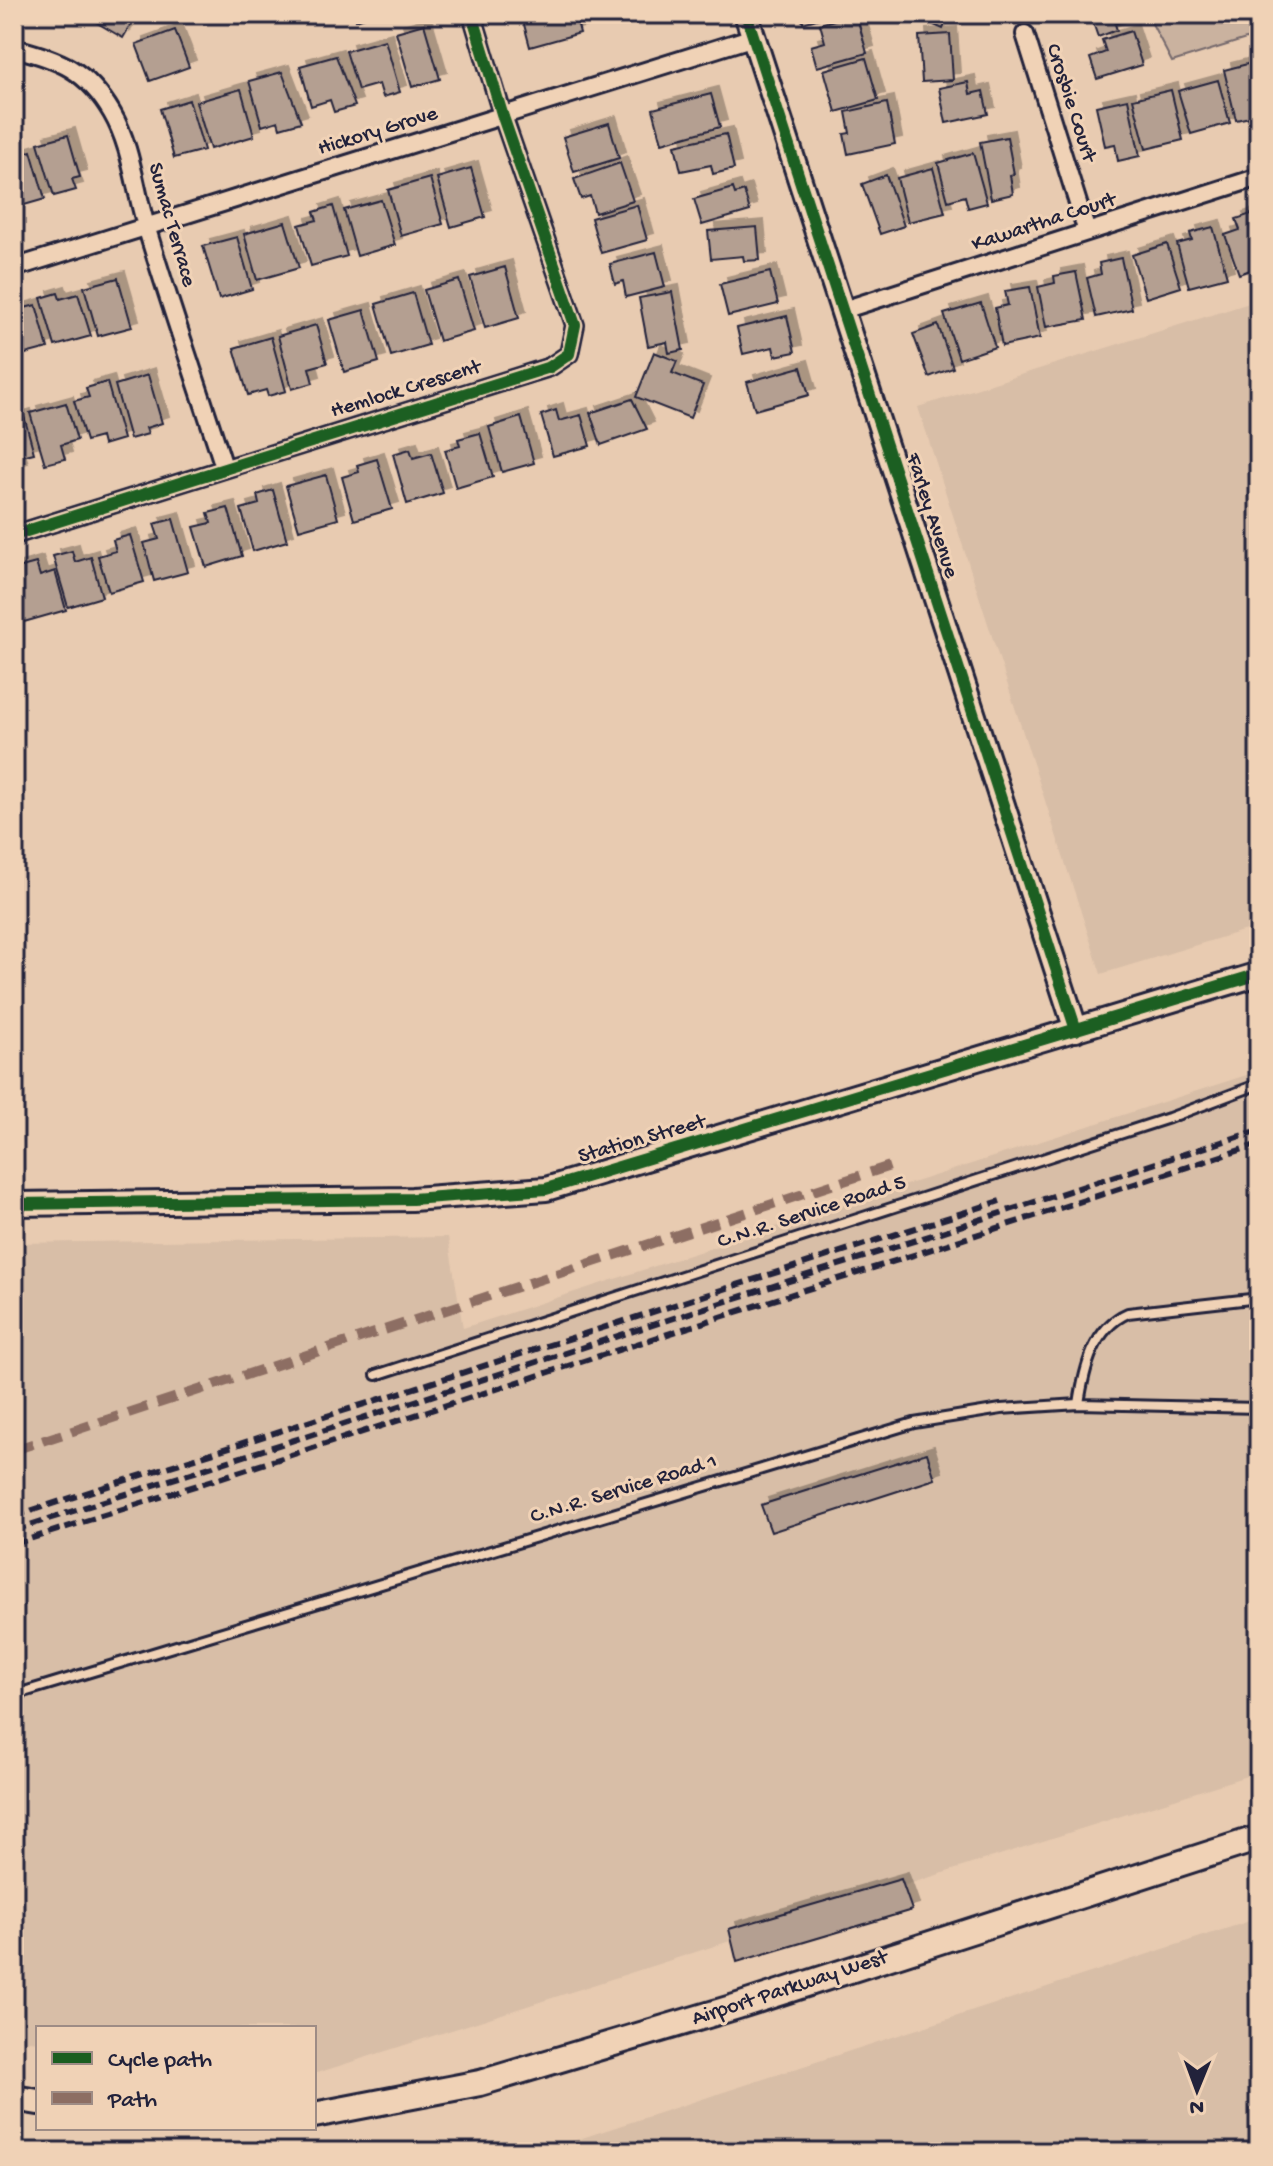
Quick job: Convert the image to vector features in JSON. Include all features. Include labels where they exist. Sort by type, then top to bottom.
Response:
[{"type":"main road","name":"Airport Parkway West","points":[[316,2115],[495,2079],[738,2006],[1259,1838]]},
{"type":"main road","points":[[14,2098],[36,2102]]},
{"type":"street","name":"Hemlock Crescent","points":[[14,535],[550,367],[569,354],[575,325],[503,117],[472,14]]},
{"type":"street","name":"Farley Avenue","points":[[746,14],[1076,1030]]},
{"type":"street","name":"Crosbie Court","points":[[1025,34],[1087,232]]},
{"type":"street","name":"Hickory Grove","points":[[14,268],[754,37]]},
{"type":"street","name":"Sumac Terrace","points":[[14,48],[60,59],[89,84],[112,112],[125,145],[146,227],[224,467]]},
{"type":"street","name":"Kawartha Court","points":[[843,310],[1259,177]]},
{"type":"street","name":"Station Street","points":[[14,1204],[412,1199],[546,1189],[1076,1030],[1257,980]]},
{"type":"lane","name":"C.N.R. Service Road 5","points":[[376,1375],[1169,1118],[1259,1084]]},
{"type":"lane","points":[[1079,1404],[1084,1373],[1101,1333],[1118,1317],[1128,1313],[1259,1298]]},
{"type":"lane","name":"C.N.R. Service Road 1","points":[[14,1695],[862,1436],[914,1423],[1001,1409],[1079,1404],[1259,1408]]},
{"type":"shaded area","points":[[1147,14],[1259,14],[1259,35],[1172,62]]},
{"type":"shaded area","points":[[1259,300],[1259,926],[1101,974],[918,407]]},
{"type":"shaded area","points":[[1259,1071],[1259,1772],[316,2073],[316,2026],[36,2026],[36,2042],[14,2039],[14,1243],[448,1237],[463,1328]]},
{"type":"shaded area","points":[[1259,1918],[1259,2152],[539,2152]]},
{"type":"building","points":[[82,14],[137,14],[123,38]]},
{"type":"building","points":[[354,14],[374,14],[356,20]]},
{"type":"building","points":[[531,14],[575,14],[580,33],[530,47],[522,17]]},
{"type":"building","points":[[622,14],[645,14],[624,20]]},
{"type":"building","points":[[801,14],[834,14],[803,23]]},
{"type":"building","points":[[856,14],[867,53],[817,67],[811,46],[825,42],[820,24]]},
{"type":"building","points":[[909,14],[950,14],[943,29]]},
{"type":"building","points":[[1090,14],[1128,14],[1129,18],[1115,24],[1117,30],[1098,37]]},
{"type":"building","points":[[424,24],[440,79],[412,87],[396,32]]},
{"type":"building","points":[[175,30],[189,67],[150,81],[136,44]]},
{"type":"building","points":[[1131,31],[1142,65],[1097,79],[1090,58],[1106,52],[1102,40]]},
{"type":"building","points":[[950,34],[953,80],[922,82],[919,36]]},
{"type":"building","points":[[385,40],[400,92],[383,97],[379,84],[358,90],[346,51]]},
{"type":"building","points":[[336,56],[355,106],[334,112],[330,100],[311,106],[300,66]]},
{"type":"building","points":[[866,58],[878,100],[836,112],[824,70]]},
{"type":"building","points":[[1259,61],[1259,115],[1236,120],[1224,70]]},
{"type":"building","points":[[282,72],[301,122],[280,128],[278,121],[262,126],[249,81]]},
{"type":"building","points":[[1218,80],[1230,123],[1191,134],[1178,91]]},
{"type":"building","points":[[968,82],[970,94],[983,91],[988,114],[946,123],[939,88]]},
{"type":"building","points":[[241,89],[254,136],[210,149],[196,102]]},
{"type":"building","points":[[1171,90],[1183,140],[1146,149],[1133,99]]},
{"type":"building","points":[[711,94],[720,127],[662,143],[653,109]]},
{"type":"building","points":[[1128,99],[1140,156],[1118,161],[1115,144],[1105,146],[1096,106]]},
{"type":"building","points":[[189,100],[204,150],[174,158],[160,109]]},
{"type":"building","points":[[887,103],[895,144],[848,154],[844,134],[850,133],[846,112]]},
{"type":"building","points":[[609,123],[619,158],[574,172],[563,137]]},
{"type":"building","points":[[726,134],[734,169],[713,174],[711,165],[681,171],[675,145]]},
{"type":"building","points":[[68,135],[80,177],[72,179],[76,190],[54,196],[38,143]]},
{"type":"building","points":[[1007,137],[1014,174],[1010,175],[1013,194],[991,199],[980,142]]},
{"type":"building","points":[[31,151],[45,199],[14,208],[14,156]]},
{"type":"building","points":[[973,153],[987,203],[968,208],[965,196],[948,201],[938,163]]},
{"type":"building","points":[[620,163],[633,201],[595,213],[590,196],[581,199],[574,179]]},
{"type":"building","points":[[471,168],[485,217],[451,227],[437,178]]},
{"type":"building","points":[[933,168],[945,213],[908,222],[897,178]]},
{"type":"building","points":[[886,175],[904,226],[880,234],[862,184]]},
{"type":"building","points":[[430,178],[443,224],[401,236],[388,190]]},
{"type":"building","points":[[733,188],[735,194],[744,191],[750,211],[702,225],[694,199]]},
{"type":"building","points":[[381,200],[395,245],[357,256],[344,210]]},
{"type":"building","points":[[637,205],[647,240],[601,253],[591,218]]},
{"type":"building","points":[[333,206],[347,256],[311,266],[299,225],[317,220],[314,212]]},
{"type":"building","points":[[1257,212],[1259,267],[1239,274],[1225,235],[1240,230],[1236,219]]},
{"type":"building","points":[[285,222],[299,268],[257,280],[244,234]]},
{"type":"building","points":[[757,227],[760,260],[744,261],[743,256],[711,259],[708,231]]},
{"type":"building","points":[[1213,227],[1227,277],[1189,287],[1177,244],[1192,240],[1190,233]]},
{"type":"building","points":[[237,237],[252,289],[219,299],[203,246]]},
{"type":"building","points":[[1167,244],[1181,287],[1146,298],[1132,255]]},
{"type":"building","points":[[656,252],[665,287],[626,297],[623,281],[615,284],[610,264]]},
{"type":"building","points":[[1121,258],[1132,309],[1096,317],[1087,278],[1101,274],[1099,263]]},
{"type":"building","points":[[505,267],[519,318],[485,328],[470,277]]},
{"type":"building","points":[[770,272],[778,304],[728,316],[720,284]]},
{"type":"building","points":[[1076,272],[1086,320],[1046,327],[1038,287],[1055,283],[1054,276]]},
{"type":"building","points":[[118,278],[132,327],[98,336],[84,287]]},
{"type":"building","points":[[459,280],[474,331],[439,341],[424,290]]},
{"type":"building","points":[[1030,287],[1040,338],[1002,346],[995,308],[1008,305],[1005,291]]},
{"type":"building","points":[[672,292],[683,350],[669,353],[667,342],[648,346],[639,298]]},
{"type":"building","points":[[58,293],[60,299],[78,294],[91,336],[55,346],[41,298]]},
{"type":"building","points":[[413,293],[428,345],[391,356],[376,304]]},
{"type":"building","points":[[981,303],[995,347],[959,359],[944,314]]},
{"type":"building","points":[[16,305],[17,310],[36,305],[48,348],[14,357]]},
{"type":"building","points":[[364,310],[379,362],[344,372],[329,320]]},
{"type":"building","points":[[787,316],[795,352],[775,356],[773,347],[743,354],[737,328]]},
{"type":"building","points":[[316,325],[327,363],[309,368],[313,383],[292,389],[278,336]]},
{"type":"building","points":[[938,325],[953,368],[929,377],[913,334]]},
{"type":"building","points":[[271,337],[286,391],[268,396],[266,390],[248,395],[234,348]]},
{"type":"building","points":[[654,352],[677,361],[672,373],[703,385],[690,418],[636,397]]},
{"type":"building","points":[[801,367],[809,395],[755,410],[747,382]]},
{"type":"building","points":[[148,375],[162,423],[146,428],[148,434],[130,439],[115,385]]},
{"type":"building","points":[[107,382],[123,439],[103,445],[101,437],[86,441],[74,401],[89,397],[86,388]]},
{"type":"building","points":[[632,399],[647,429],[601,445],[590,413]]},
{"type":"building","points":[[66,403],[77,440],[61,445],[65,459],[45,464],[30,413]]},
{"type":"building","points":[[556,410],[559,421],[581,415],[590,446],[553,456],[541,415]]},
{"type":"building","points":[[24,416],[34,453],[17,457],[21,470],[14,472],[14,419]]},
{"type":"building","points":[[521,417],[534,463],[502,472],[489,427]]},
{"type":"building","points":[[480,433],[493,477],[456,488],[445,450],[460,446],[458,439]]},
{"type":"building","points":[[410,449],[413,458],[431,453],[443,493],[407,504],[393,454]]},
{"type":"building","points":[[377,459],[392,509],[354,520],[342,477],[359,472],[357,465]]},
{"type":"building","points":[[326,475],[338,519],[299,530],[286,486]]},
{"type":"building","points":[[273,490],[287,541],[253,551],[241,509],[259,504],[257,495]]},
{"type":"building","points":[[228,508],[242,556],[206,567],[194,527],[211,523],[208,513]]},
{"type":"building","points":[[173,519],[188,572],[154,581],[144,543],[159,539],[154,524]]},
{"type":"building","points":[[130,535],[144,582],[109,592],[98,556],[116,551],[113,540]]},
{"type":"building","points":[[72,551],[75,562],[91,557],[102,597],[68,607],[53,556]]},
{"type":"building","points":[[36,563],[40,576],[55,571],[66,610],[24,622],[14,586],[14,569]]},
{"type":"building","points":[[14,605],[20,624],[14,626]]},
{"type":"building","points":[[927,1453],[935,1479],[771,1532],[761,1505]]},
{"type":"building","points":[[901,1879],[912,1910],[737,1962],[729,1929]]},
{"type":"railway","points":[[14,1530],[1259,1130]]},
{"type":"railway","points":[[14,1544],[1259,1144]]},
{"type":"railway","points":[[14,1516],[1000,1201]]},
{"type":"marked path","points":[[14,30],[17,14]]},
{"type":"marked path","points":[[14,1450],[890,1166]]},
{"type":"cycle path","points":[[14,535],[550,367],[569,354],[575,325],[503,117],[472,14]]},
{"type":"cycle path","points":[[746,14],[1076,1030]]},
{"type":"cycle path","points":[[14,1204],[412,1199],[546,1189],[1259,974]]}]
